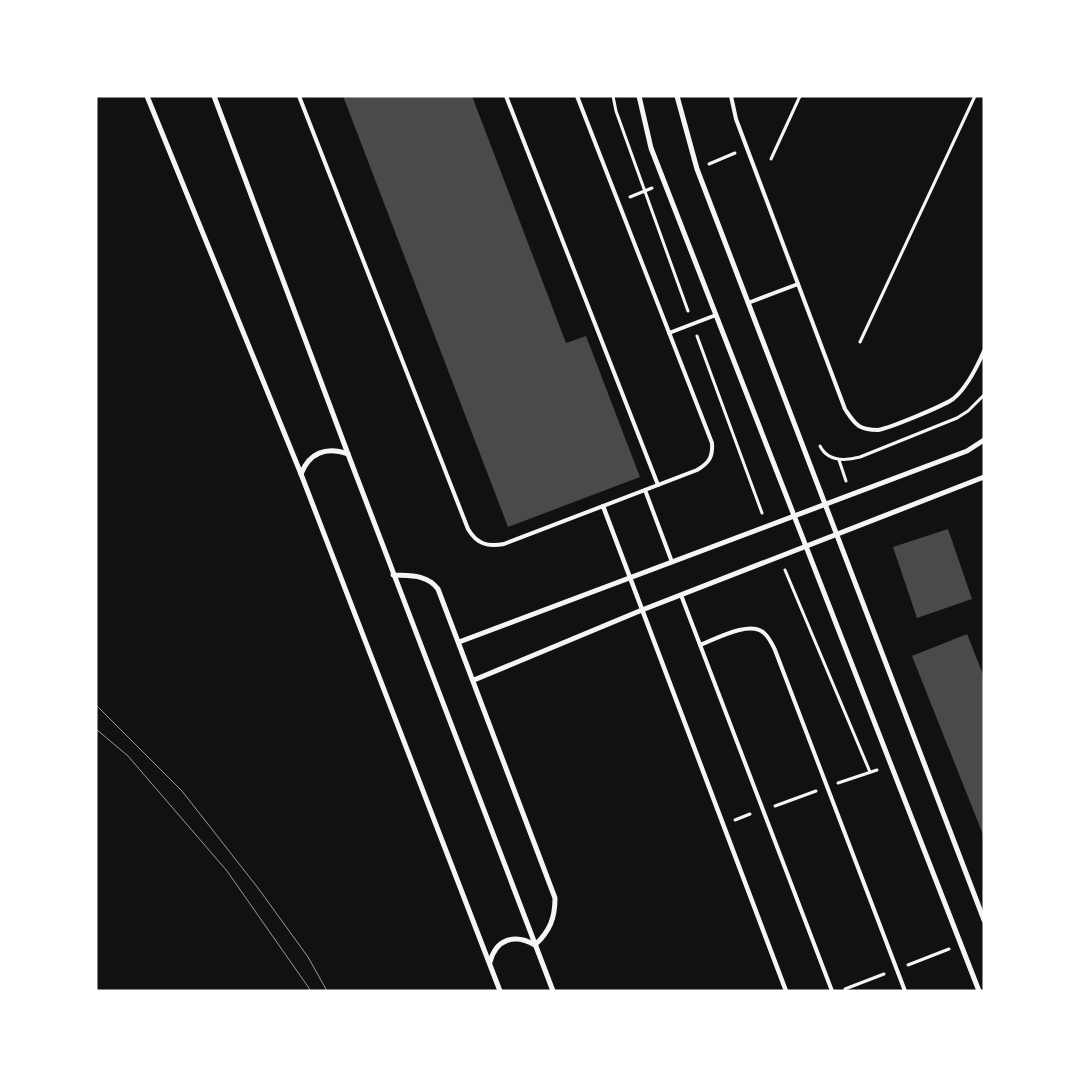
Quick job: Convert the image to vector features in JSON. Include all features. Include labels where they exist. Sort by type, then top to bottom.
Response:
[{"type":"street","points":[[147,96],[301,474],[500,991]]},
{"type":"street","points":[[214,96],[553,991]]},
{"type":"street","points":[[639,96],[651,148],[979,991]]},
{"type":"street","points":[[677,96],[697,169],[984,920]]},
{"type":"street","points":[[459,642],[967,451],[984,440]]},
{"type":"street","points":[[301,474],[305,465],[319,452],[338,450],[348,454]]},
{"type":"street","points":[[474,680],[642,610],[984,477]]},
{"type":"street","points":[[603,506],[786,991]]},
{"type":"street","points":[[394,574],[421,576],[434,584],[440,593],[474,680],[555,898],[555,912],[552,924],[545,936],[535,945]]},
{"type":"street","points":[[489,963],[496,948],[503,942],[520,939],[535,945]]},
{"type":"lane","points":[[299,96],[472,535],[477,541],[493,546],[504,544],[697,470],[710,460],[713,452],[712,443],[577,96]]},
{"type":"lane","points":[[506,96],[658,485]]},
{"type":"lane","points":[[731,96],[736,119],[845,409],[851,419],[860,427],[879,430],[954,399],[965,386],[984,351]]},
{"type":"lane","points":[[748,303],[798,284]]},
{"type":"lane","points":[[669,333],[716,315]]},
{"type":"lane","points":[[645,490],[672,562]]},
{"type":"lane","points":[[681,595],[832,991]]},
{"type":"lane","points":[[700,645],[746,628],[763,631],[768,638],[775,650],[905,991]]},
{"type":"path","points":[[613,96],[616,111],[766,526]]},
{"type":"path","points":[[771,159],[800,96]]},
{"type":"path","points":[[860,342],[975,96]]},
{"type":"path","points":[[779,556],[870,772]]},
{"type":"building","points":[[343,96],[472,96],[566,343],[586,336],[640,477],[508,527]]},
{"type":"building","points":[[948,529],[972,599],[917,618],[893,547]]},
{"type":"building","points":[[967,634],[984,677],[984,837],[912,656]]},
{"type":"tram line","points":[[96,705],[182,791],[258,888],[308,957],[327,991]]},
{"type":"tram line","points":[[96,729],[128,756],[227,871],[311,991]]}]
